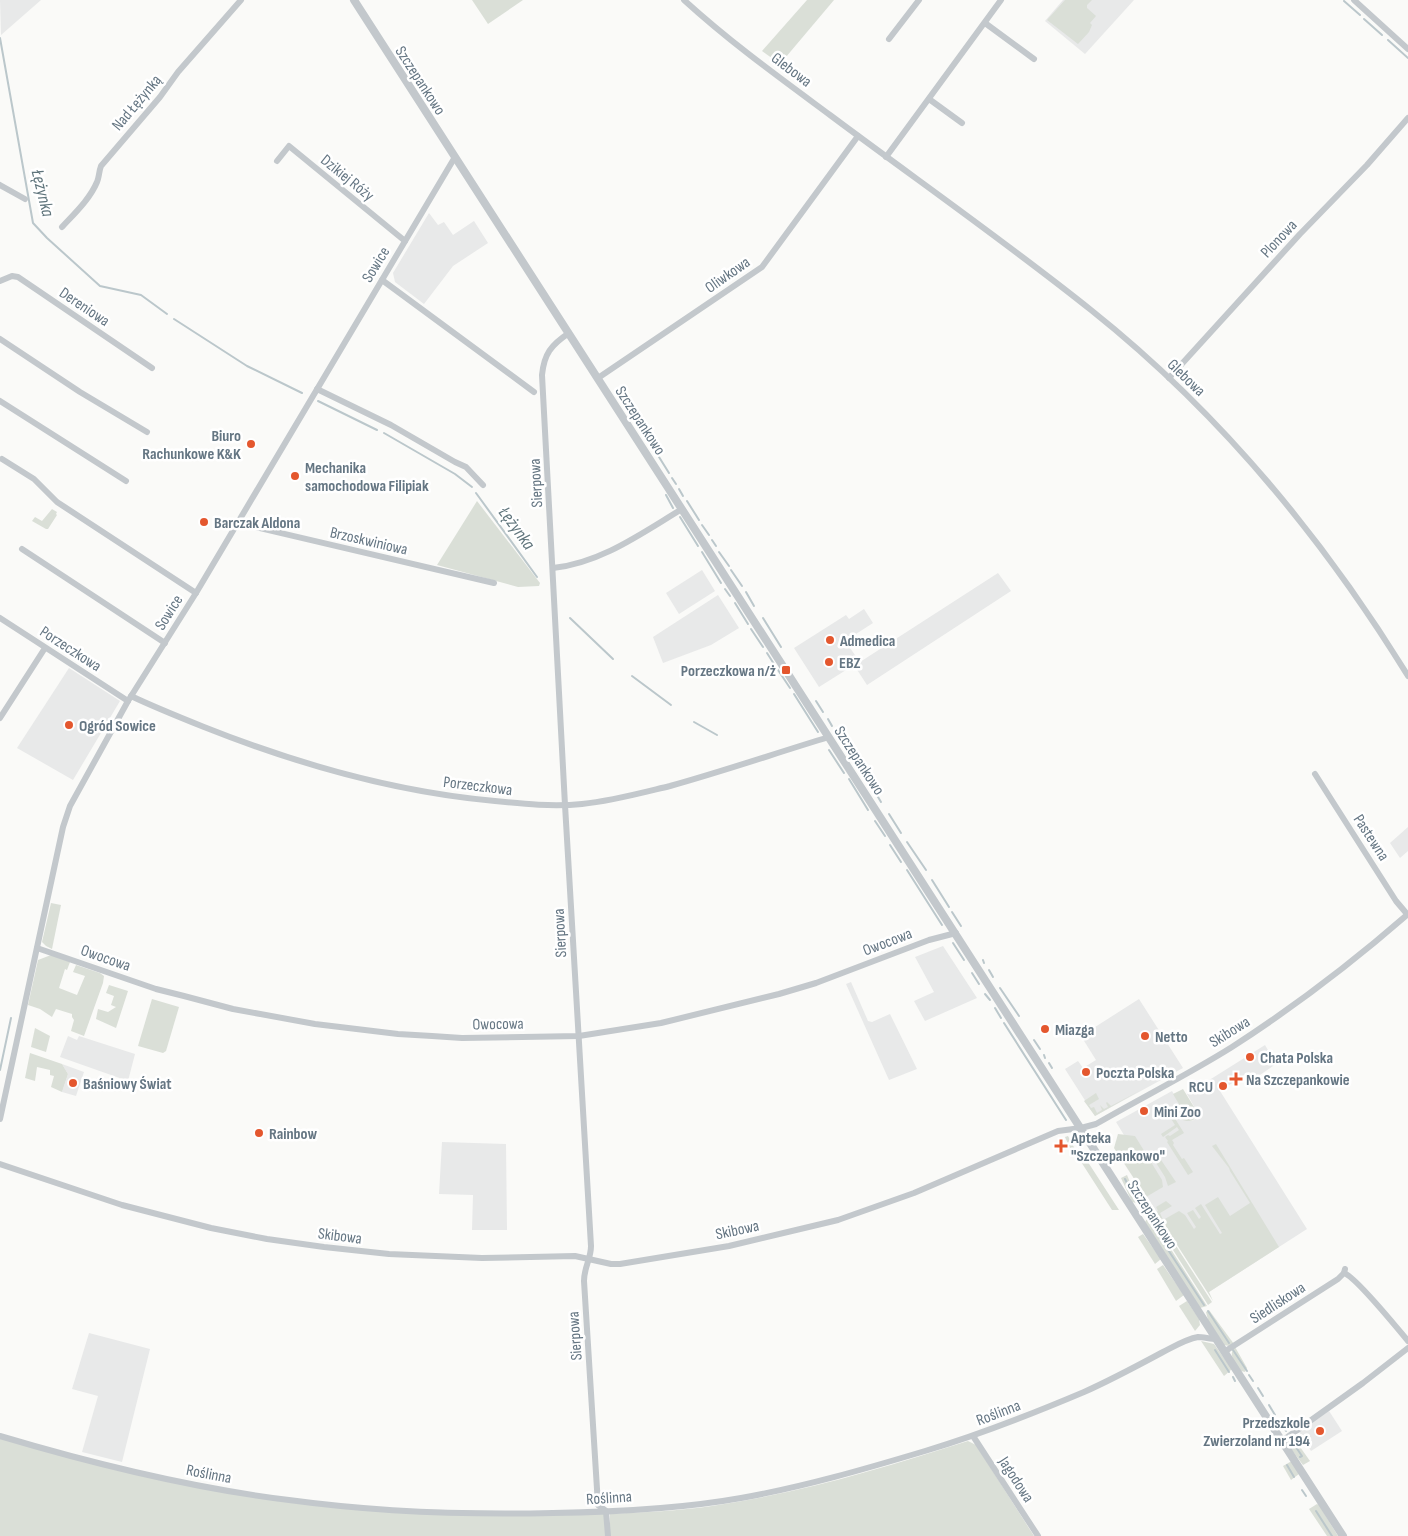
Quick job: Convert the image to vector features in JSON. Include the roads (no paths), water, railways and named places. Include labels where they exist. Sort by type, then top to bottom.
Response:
[{"type":"street","name":"Nad Łężynką","points":[[62,227],[93,190],[98,181],[100,166],[160,98],[178,72],[241,0]]},
{"type":"street","name":"Szczepankowo","points":[[354,0],[1343,1536]]},
{"type":"street","name":"Glebowa","points":[[684,0],[744,51],[1091,310],[1169,378],[1236,445],[1311,535],[1361,602],[1408,676]]},
{"type":"street","points":[[889,39],[919,0]]},
{"type":"street","points":[[886,157],[1001,0]]},
{"type":"street","points":[[1354,0],[1408,49]]},
{"type":"street","points":[[985,23],[1034,59]]},
{"type":"street","points":[[929,99],[962,122]]},
{"type":"street","name":"Plonowa","points":[[1169,378],[1300,234],[1367,165],[1408,118]]},
{"type":"street","name":"Oliwkowa","points":[[598,378],[762,268],[858,136]]},
{"type":"street","name":"Dzikiej Róży","points":[[277,161],[289,146],[405,241]]},
{"type":"street","name":"Sowice","points":[[0,1119],[66,815],[129,698],[238,523],[455,157]]},
{"type":"street","points":[[0,185],[25,199]]},
{"type":"street","name":"Dereniowa","points":[[0,281],[12,276],[18,277],[152,368]]},
{"type":"street","points":[[382,280],[534,392]]},
{"type":"street","name":"Sierpowa","points":[[569,333],[555,342],[550,349],[543,364],[542,375],[591,1246],[584,1281],[598,1505],[606,1511],[608,1536]]},
{"type":"street","points":[[0,339],[80,392],[147,432]]},
{"type":"street","points":[[317,390],[391,425],[454,462],[466,467],[483,484]]},
{"type":"street","points":[[0,401],[126,481]]},
{"type":"street","points":[[2,459],[34,479],[57,502],[196,592]]},
{"type":"street","points":[[553,568],[596,557],[611,551],[682,509]]},
{"type":"street","name":"Brzoskwiniowa","points":[[238,523],[494,584]]},
{"type":"street","points":[[22,549],[165,642]]},
{"type":"street","name":"Porzeczkowa","points":[[0,618],[45,648],[129,698],[266,751],[384,784],[471,799],[519,804],[565,805],[599,802],[699,778],[829,737]]},
{"type":"street","points":[[0,718],[45,648]]},
{"type":"street","name":"Pastewna","points":[[1315,774],[1397,903],[1408,914]]},
{"type":"street","name":"Skibowa","points":[[0,1164],[122,1205],[211,1228],[267,1239],[389,1254],[482,1258],[575,1256],[610,1264],[628,1264],[729,1246],[818,1225],[914,1193],[1058,1131],[1096,1124],[1234,1046],[1330,977],[1408,914]]},
{"type":"street","name":"Owocowa","points":[[37,948],[156,989],[212,1004],[296,1021],[348,1029],[462,1038],[579,1036],[662,1023],[816,983],[929,940],[956,933]]},
{"type":"street","name":"Siedliskowa","points":[[1224,1352],[1338,1279],[1344,1271],[1358,1284],[1408,1341]]},
{"type":"street","name":"Roślinna","points":[[0,1436],[64,1455],[122,1469],[199,1485],[287,1500],[397,1511],[459,1514],[606,1511],[686,1505],[742,1498],[879,1465],[973,1436],[1086,1391],[1175,1346],[1197,1337],[1207,1325]]},
{"type":"street","name":"Roślinna","points":[[1197,1337],[1216,1339]]},
{"type":"street","points":[[1282,1441],[1408,1348]]},
{"type":"street","name":"Jagodowa","points":[[973,1436],[1038,1536]]},
{"type":"waterway","points":[[1344,1],[1360,15]]},
{"type":"waterway","points":[[1364,19],[1382,35]]},
{"type":"waterway","name":"Łężynka","points":[[0,38],[33,223],[100,286],[141,295],[167,314]]},
{"type":"waterway","points":[[1388,40],[1408,58]]},
{"type":"waterway","name":"Łężynka","points":[[174,319],[247,366],[302,393]]},
{"type":"waterway","points":[[621,398],[630,412]]},
{"type":"waterway","name":"Łężynka","points":[[318,401],[377,430]]},
{"type":"waterway","points":[[634,419],[642,430]]},
{"type":"waterway","name":"Łężynka","points":[[384,433],[455,474],[472,487]]},
{"type":"waterway","points":[[644,435],[656,452]]},
{"type":"waterway","points":[[659,457],[669,473]]},
{"type":"waterway","points":[[672,478],[676,484]]},
{"type":"waterway","points":[[679,489],[683,496]]},
{"type":"waterway","name":"Łężynka","points":[[476,493],[537,577]]},
{"type":"waterway","points":[[666,495],[673,508]]},
{"type":"waterway","points":[[687,501],[699,520]]},
{"type":"waterway","points":[[680,517],[698,546]]},
{"type":"waterway","points":[[702,525],[709,535]]},
{"type":"waterway","points":[[712,540],[716,546]]},
{"type":"waterway","points":[[702,552],[721,583]]},
{"type":"waterway","points":[[719,552],[729,566]]},
{"type":"waterway","points":[[731,570],[742,586]]},
{"type":"waterway","points":[[725,589],[730,596]]},
{"type":"waterway","points":[[746,592],[754,606]]},
{"type":"waterway","points":[[735,603],[748,624]]},
{"type":"waterway","name":"Łężynka","points":[[570,618],[613,659]]},
{"type":"waterway","points":[[763,618],[781,647]]},
{"type":"waterway","points":[[751,629],[763,647]]},
{"type":"waterway","points":[[767,653],[774,664]]},
{"type":"waterway","points":[[778,670],[790,688]]},
{"type":"waterway","name":"Łężynka","points":[[632,676],[671,705]]},
{"type":"waterway","points":[[794,694],[818,732]]},
{"type":"waterway","points":[[816,701],[823,712]]},
{"type":"waterway","points":[[828,719],[832,726]]},
{"type":"waterway","name":"Łężynka","points":[[694,722],[717,735]]},
{"type":"waterway","points":[[836,732],[856,762]]},
{"type":"waterway","points":[[829,750],[844,773]]},
{"type":"waterway","points":[[862,772],[869,783]]},
{"type":"waterway","points":[[849,779],[868,810]]},
{"type":"waterway","points":[[872,787],[881,802]]},
{"type":"waterway","points":[[889,814],[901,833]]},
{"type":"waterway","points":[[875,821],[885,836]]},
{"type":"waterway","points":[[907,842],[926,870]]},
{"type":"waterway","points":[[890,845],[901,862]]},
{"type":"waterway","points":[[907,870],[942,925]]},
{"type":"waterway","points":[[932,880],[949,907]]},
{"type":"waterway","points":[[952,912],[961,926]]},
{"type":"waterway","points":[[953,943],[964,960]]},
{"type":"waterway","points":[[989,970],[993,977]]},
{"type":"waterway","points":[[972,973],[979,984]]},
{"type":"waterway","points":[[1000,988],[1019,1016]]},
{"type":"waterway","points":[[985,994],[990,1000]]},
{"type":"waterway","points":[[995,1008],[1001,1018]]},
{"type":"waterway","points":[[0,1070],[11,1018]]},
{"type":"waterway","points":[[1004,1023],[1066,1120]]},
{"type":"waterway","points":[[1034,1040],[1040,1049]]},
{"type":"waterway","points":[[1049,1063],[1052,1068]]},
{"type":"waterway","points":[[1125,1179],[1136,1201]]},
{"type":"waterway","points":[[1148,1219],[1204,1305]]},
{"type":"waterway","points":[[1208,1311],[1229,1343]]},
{"type":"waterway","points":[[1215,1350],[1229,1372]]},
{"type":"waterway","points":[[1233,1350],[1247,1371]]},
{"type":"waterway","points":[[1249,1375],[1253,1381]]},
{"type":"waterway","points":[[1233,1377],[1235,1381]]},
{"type":"waterway","points":[[1258,1388],[1263,1396]]},
{"type":"waterway","points":[[1269,1405],[1275,1415]]},
{"type":"waterway","points":[[1281,1424],[1286,1431]]},
{"type":"waterway","points":[[1291,1440],[1302,1456],[1300,1457]]},
{"type":"waterway","points":[[1287,1465],[1294,1477]]},
{"type":"waterway","points":[[1302,1490],[1306,1496]]},
{"type":"waterway","points":[[1316,1511],[1332,1536]]},
{"type":"place","name":"Biuro Rachunkowe K&K","points":[[251,444]]},
{"type":"place","name":"Mechanika samochodowa Filipiak","points":[[295,476]]},
{"type":"place","name":"Barczak Aldona","points":[[204,522]]},
{"type":"place","name":"Admedica","points":[[830,640]]},
{"type":"place","name":"EBZ","points":[[829,662]]},
{"type":"place","name":"Porzeczkowa n/ż","points":[[786,670]]},
{"type":"place","name":"Ogród Sowice","points":[[69,725]]},
{"type":"place","name":"Miazga","points":[[1045,1029]]},
{"type":"place","name":"Netto","points":[[1145,1036]]},
{"type":"place","name":"Chata Polska","points":[[1250,1057]]},
{"type":"place","name":"Poczta Polska","points":[[1086,1072]]},
{"type":"place","name":"Na Szczepankowie","points":[[1236,1079]]},
{"type":"place","name":"Baśniowy Świat","points":[[73,1083]]},
{"type":"place","name":"RCU","points":[[1223,1086]]},
{"type":"place","name":"Mini Zoo","points":[[1144,1111]]},
{"type":"place","name":"Rainbow","points":[[259,1133]]},
{"type":"place","name":"Apteka \"Szczepankowo\"","points":[[1061,1146]]},
{"type":"place","name":"Przedszkole Zwierzoland nr 194","points":[[1320,1431]]}]
